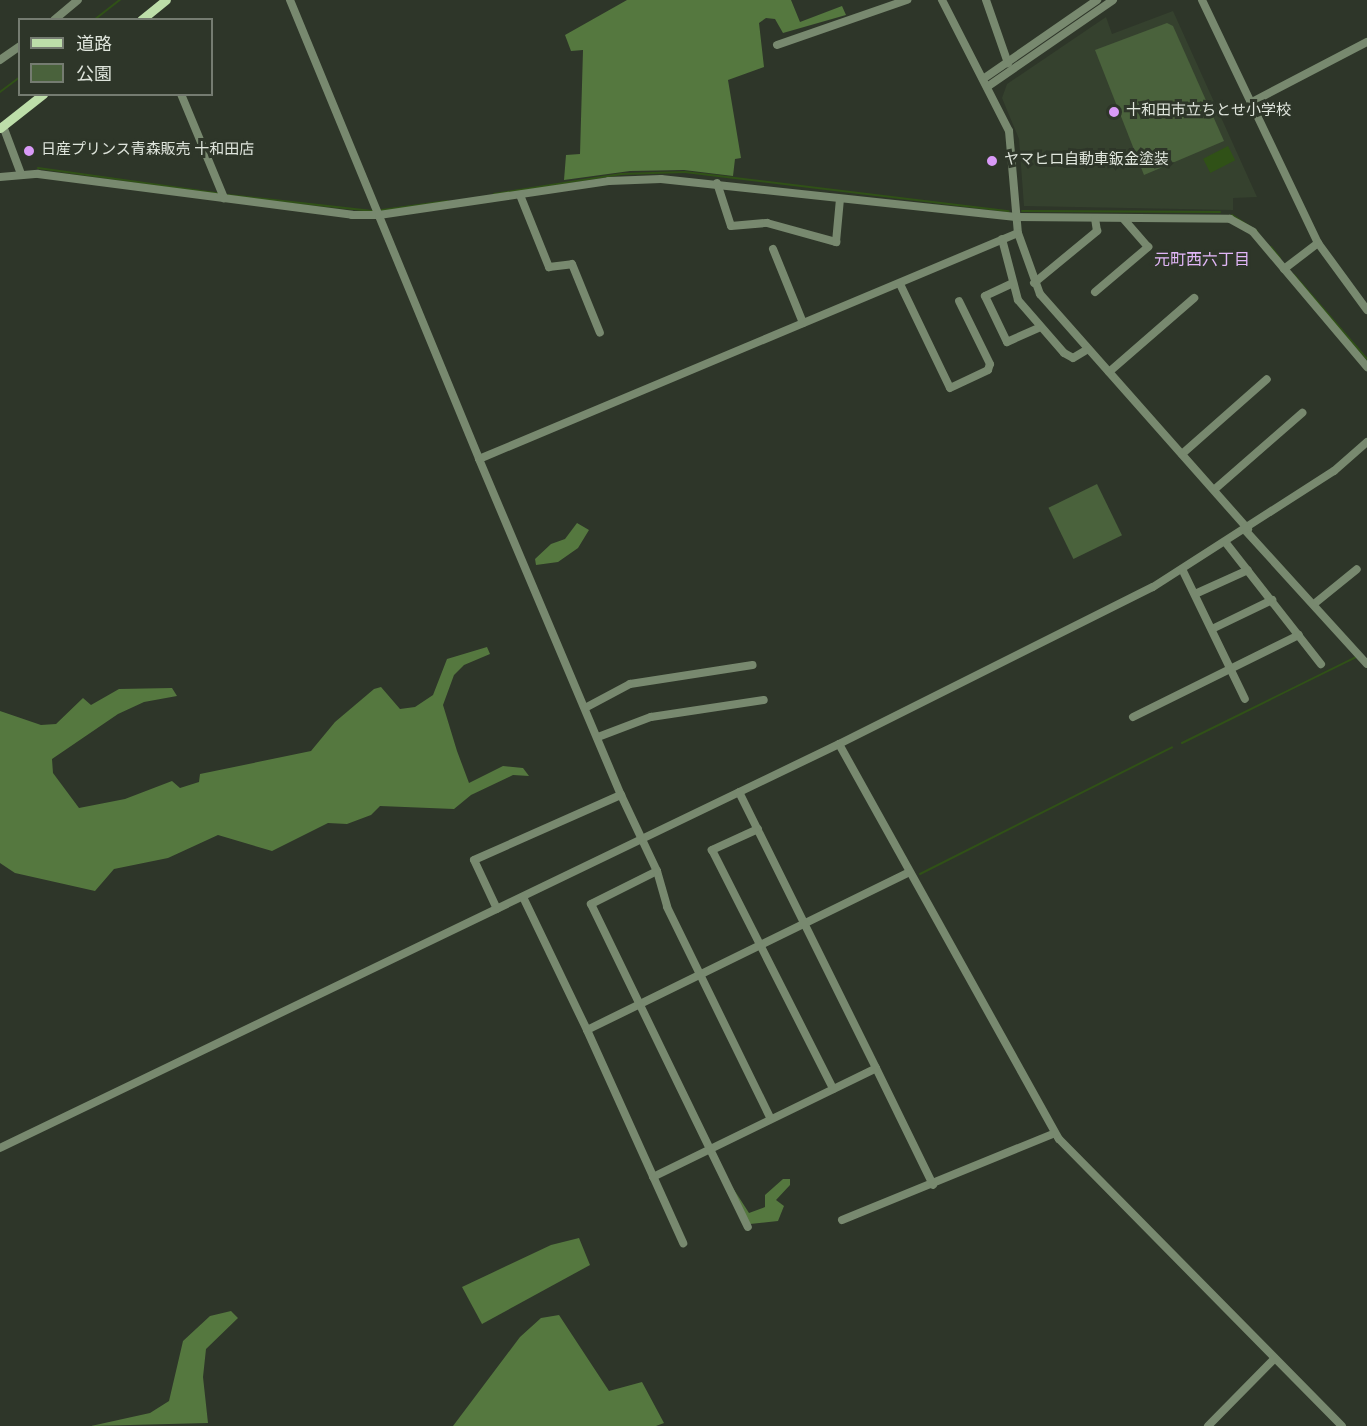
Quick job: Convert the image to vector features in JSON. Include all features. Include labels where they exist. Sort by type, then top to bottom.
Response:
[{"type":"main road","points":[[146,18],[166,0]]},
{"type":"main road","points":[[1,127],[40,96]]},
{"type":"street","points":[[56,18],[78,0]]},
{"type":"street","points":[[290,0],[479,459],[621,795],[657,871],[667,907],[771,1119]]},
{"type":"street","points":[[777,45],[907,0]]},
{"type":"street","points":[[942,0],[1009,131],[1018,233],[1034,283],[1048,305],[1215,489],[1247,530],[1367,664]]},
{"type":"street","points":[[986,0],[1008,63]]},
{"type":"street","points":[[985,83],[1008,63],[1097,0]]},
{"type":"street","points":[[985,83],[1113,0]]},
{"type":"street","points":[[1202,0],[1318,243],[1367,310]]},
{"type":"street","points":[[1252,102],[1367,42]]},
{"type":"street","points":[[0,60],[18,47]]},
{"type":"street","points":[[182,96],[224,198]]},
{"type":"street","points":[[1,127],[21,174]]},
{"type":"street","points":[[0,177],[21,174],[352,215],[379,215],[632,179],[717,183],[1017,217],[1230,219],[1252,232],[1367,367]]},
{"type":"street","points":[[717,183],[731,226],[767,223],[836,242],[840,198]]},
{"type":"street","points":[[520,195],[549,267],[572,264],[600,333]]},
{"type":"street","points":[[1095,292],[1148,247],[1123,218]]},
{"type":"street","points":[[1034,283],[1097,231],[1095,219]]},
{"type":"street","points":[[479,459],[1018,233]]},
{"type":"street","points":[[1002,240],[1018,300],[1040,327],[1073,358],[1088,350]]},
{"type":"street","points":[[1284,269],[1318,243]]},
{"type":"street","points":[[773,249],[803,323]]},
{"type":"street","points":[[1013,283],[985,296],[1007,342],[1040,327]]},
{"type":"street","points":[[900,284],[950,388],[988,370],[990,364],[959,301]]},
{"type":"street","points":[[1108,372],[1194,298]]},
{"type":"street","points":[[1182,454],[1267,379]]},
{"type":"street","points":[[1215,489],[1302,413]]},
{"type":"street","points":[[0,1148],[839,744],[1183,571],[1334,471],[1367,441]]},
{"type":"street","points":[[1226,543],[1321,664]]},
{"type":"street","points":[[1314,604],[1357,569]]},
{"type":"street","points":[[1195,594],[1248,570]]},
{"type":"street","points":[[1183,571],[1245,699]]},
{"type":"street","points":[[1212,629],[1272,600]]},
{"type":"street","points":[[1133,717],[1299,635]]},
{"type":"street","points":[[585,708],[630,684],[753,665]]},
{"type":"street","points":[[598,737],[651,717],[764,700]]},
{"type":"street","points":[[839,744],[1055,1133],[1342,1426]]},
{"type":"street","points":[[739,792],[933,1185]]},
{"type":"street","points":[[497,909],[474,860],[621,795]]},
{"type":"street","points":[[758,829],[712,850],[833,1089]]},
{"type":"street","points":[[657,871],[591,904],[748,1227]]},
{"type":"street","points":[[587,1030],[909,873]]},
{"type":"street","points":[[523,897],[587,1030],[683,1243]]},
{"type":"street","points":[[653,1177],[876,1068]]},
{"type":"street","points":[[842,1220],[933,1185],[1055,1133]]},
{"type":"street","points":[[1208,1426],[1275,1358]]},
{"type":"shaded area","points":[[627,0],[791,0],[800,22],[842,6],[846,15],[783,33],[775,19],[766,18],[759,23],[764,67],[728,80],[741,158],[735,159],[733,176],[684,170],[630,171],[564,180],[566,155],[580,154],[583,50],[571,51],[565,35]]},
{"type":"shaded area","name":"十和田市立ちとせ小学校","points":[[1173,11],[1257,197],[1233,198],[1233,210],[1024,206],[1019,139],[1002,98],[1007,84],[1106,17],[1112,34]]},
{"type":"shaded area","points":[[1228,146],[1235,160],[1210,173],[1203,159]]},
{"type":"shaded area","points":[[577,523],[589,530],[578,548],[558,562],[536,565],[535,559],[551,544],[565,539]]},
{"type":"shaded area","points":[[487,647],[490,654],[464,665],[454,675],[443,705],[457,751],[469,783],[503,766],[523,768],[529,776],[513,775],[471,795],[454,809],[380,806],[371,815],[347,824],[328,823],[272,851],[218,835],[168,858],[114,869],[95,891],[15,873],[0,863],[0,711],[41,725],[56,724],[83,698],[91,705],[119,689],[172,688],[177,696],[144,702],[118,714],[52,759],[53,773],[79,808],[125,799],[172,781],[180,788],[199,782],[200,774],[311,751],[335,722],[374,689],[381,687],[400,709],[415,707],[433,695],[447,659]]},
{"type":"shaded area","points":[[783,1179],[790,1179],[790,1185],[776,1200],[784,1206],[778,1221],[750,1224],[731,1185],[749,1213],[765,1207],[765,1195]]},
{"type":"shaded area","points":[[579,1238],[590,1265],[482,1324],[462,1287],[551,1245]]},
{"type":"shaded area","points":[[231,1311],[238,1318],[206,1349],[203,1377],[208,1423],[91,1426],[150,1413],[169,1401],[183,1341],[210,1316]]},
{"type":"shaded area","points":[[559,1315],[609,1391],[642,1382],[664,1423],[656,1426],[453,1426],[520,1337],[541,1318]]},
{"type":"green space","points":[[1167,23],[1173,26],[1224,141],[1144,175],[1095,50]]},
{"type":"green space","points":[[1097,484],[1122,535],[1073,559],[1048,508]]},
{"type":"waterway","points":[[97,18],[120,0]]},
{"type":"waterway","points":[[0,92],[18,78]]},
{"type":"waterway","points":[[38,168],[217,193]]},
{"type":"waterway","points":[[494,194],[621,174],[685,172],[1009,211]]},
{"type":"waterway","points":[[228,195],[372,211]]},
{"type":"waterway","points":[[382,210],[447,201]]},
{"type":"waterway","points":[[1022,211],[1220,212]]},
{"type":"waterway","points":[[1232,215],[1257,231]]},
{"type":"waterway","points":[[1271,247],[1280,258]]},
{"type":"waterway","points":[[1294,275],[1367,359]]},
{"type":"waterway","points":[[1182,743],[1356,657]]},
{"type":"waterway","points":[[920,874],[1172,747]]},
{"type":"place","name":"十和田市立ちとせ小学校","points":[[1114,112]]},
{"type":"place","name":"日産プリンス青森販売 十和田店","points":[[29,151]]},
{"type":"place","name":"ヤマヒロ自動車鈑金塗装","points":[[992,161]]},
{"type":"district","name":"元町西六丁目","points":[[1202,261]]}]
